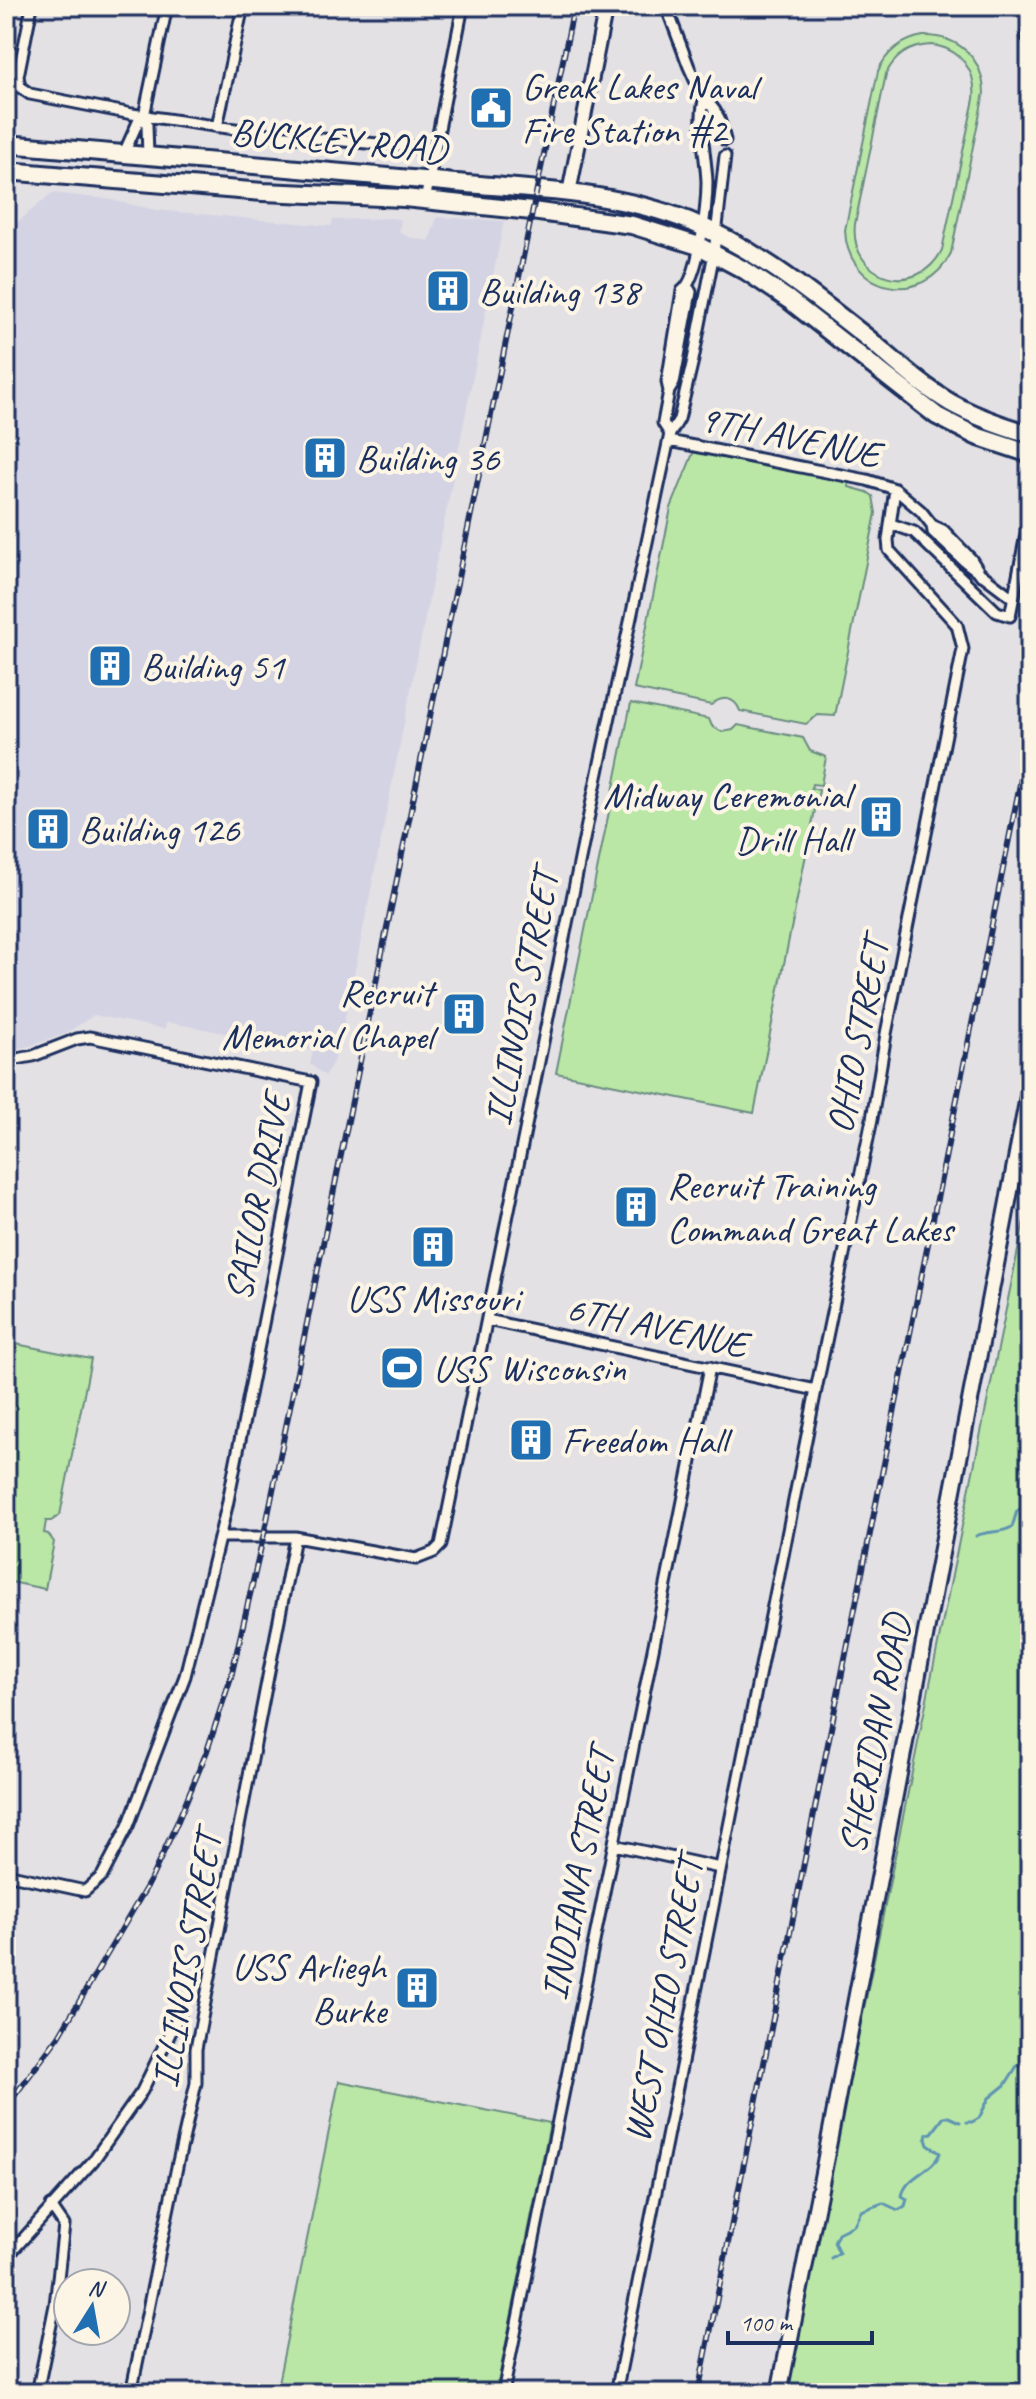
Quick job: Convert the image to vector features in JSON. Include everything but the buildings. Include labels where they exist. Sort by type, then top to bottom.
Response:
[{"type":"highway","points":[[6,130],[24,146]]},
{"type":"highway","name":"BUCKLEY ROAD","points":[[6,144],[569,193],[628,202],[660,211],[708,230],[762,259],[952,403],[989,421],[1030,434]]},
{"type":"highway","name":"BUCKLEY ROAD","points":[[6,171],[263,192],[425,201],[611,220],[632,225],[706,250],[776,290],[937,416],[976,436],[1030,454]]},
{"type":"main road","name":"SHERIDAN ROAD","points":[[779,2393],[1030,1086]]},
{"type":"street","points":[[32,6],[18,76],[20,87],[30,94],[217,127],[435,149]]},
{"type":"street","points":[[148,156],[144,116],[167,6]]},
{"type":"street","points":[[217,127],[243,6]]},
{"type":"street","points":[[425,201],[463,6]]},
{"type":"street","points":[[569,193],[606,6]]},
{"type":"street","points":[[666,6],[704,100],[708,230]]},
{"type":"street","points":[[1030,19],[1027,37],[1030,38]]},
{"type":"street","points":[[704,100],[720,119],[725,140]]},
{"type":"street","points":[[124,153],[138,122],[144,116]]},
{"type":"street","points":[[708,230],[725,156]]},
{"type":"street","name":"ILLINOIS STREET","points":[[131,2393],[196,2083],[198,2040],[295,1537],[416,1559],[434,1552],[441,1545],[593,796],[669,438],[679,419],[708,230]]},
{"type":"street","name":"ILLINOIS STREET","points":[[669,438],[663,423],[682,291],[688,287],[706,250],[708,230]]},
{"type":"street","name":"9TH AVENUE","points":[[669,438],[867,480],[895,489],[932,525],[943,530],[971,559],[981,575],[1013,598],[1010,616],[997,612],[914,532],[891,524]]},
{"type":"street","name":"OHIO STREET","points":[[771,1619],[963,649],[957,625],[892,555],[888,545],[895,489]]},
{"type":"street","points":[[1013,598],[1030,514]]},
{"type":"street","name":"SAILOR DRIVE","points":[[6,1061],[33,1056],[90,1037],[311,1082],[220,1537],[185,1676],[143,1792],[102,1876],[85,1891],[6,1874]]},
{"type":"street","name":"6TH AVENUE","points":[[487,1320],[816,1390]]},
{"type":"street","name":"INDIANA STREET","points":[[503,2393],[710,1367]]},
{"type":"street","points":[[220,1537],[295,1537]]},
{"type":"street","name":"WEST OHIO STREET","points":[[616,2393],[771,1619]]},
{"type":"street","points":[[614,1845],[720,1868]]},
{"type":"street","points":[[6,2258],[93,2161],[142,2091],[180,2013]]},
{"type":"street","points":[[37,2393],[55,2305],[64,2225],[51,2206]]},
{"type":"shaded area","points":[[52,193],[107,199],[156,210],[331,226],[333,220],[392,218],[401,220],[399,231],[408,237],[429,241],[437,217],[504,221],[338,1052],[325,1076],[310,1064],[313,1051],[305,1048],[167,1022],[164,1029],[94,1015],[65,1034],[6,1051],[6,232]]},
{"type":"green space","points":[[936,37],[957,44],[966,51],[979,69],[984,93],[951,253],[939,271],[923,282],[906,287],[889,286],[872,280],[859,268],[849,251],[845,230],[878,71],[896,48],[915,38]],"holes":[[[916,47],[941,47],[964,63],[973,79],[974,89],[942,250],[931,265],[917,275],[902,278],[887,276],[873,270],[863,258],[856,243],[855,224],[886,74],[899,57]]]},
{"type":"green space","points":[[694,451],[849,482],[849,487],[873,496],[876,513],[835,716],[818,715],[806,724],[740,711],[728,699],[711,705],[634,689],[671,508]]},
{"type":"green space","points":[[631,703],[709,719],[712,726],[722,732],[733,730],[738,725],[803,738],[810,751],[826,757],[821,785],[812,784],[811,788],[819,790],[754,1113],[556,1073]]},
{"type":"green space","points":[[1030,1191],[1030,2393],[786,2393]]},
{"type":"green space","points":[[6,1342],[91,1359],[60,1515],[46,1521],[44,1533],[54,1542],[45,1589],[6,1581]]},
{"type":"green space","points":[[339,2081],[550,2123],[496,2393],[276,2393]]},
{"type":"waterway","points":[[976,1536],[1012,1527],[1017,1511],[1030,1503]]},
{"type":"waterway","points":[[967,2122],[979,2118],[989,2098],[1005,2085],[1017,2066],[1022,2065]]},
{"type":"waterway","points":[[831,2258],[839,2253],[834,2242],[838,2233],[854,2225],[861,2211],[883,2203],[898,2210],[905,2206],[907,2199],[902,2196],[904,2189],[932,2165],[940,2153],[928,2145],[927,2134],[932,2133],[944,2117],[960,2122]]},
{"type":"railway","points":[[6,2107],[59,2036],[150,1881],[207,1751],[231,1677],[266,1525],[574,6]]},
{"type":"railway","points":[[698,2393],[1030,734]]},
{"type":"place","name":"Greak Lakes Naval Fire Station #2","points":[[491,108]]},
{"type":"place","name":"Building 138","points":[[448,291]]},
{"type":"place","name":"Building 36","points":[[325,458]]},
{"type":"place","name":"Building 51","points":[[110,666]]},
{"type":"place","name":"Midway Ceremonial Drill Hall","points":[[881,817]]},
{"type":"place","name":"Building 126","points":[[48,829]]},
{"type":"place","name":"Recruit Memorial Chapel","points":[[464,1014]]},
{"type":"place","name":"Recruit Training Command Great Lakes","points":[[636,1207]]},
{"type":"place","name":"USS Missouri","points":[[433,1247]]},
{"type":"place","name":"USS Wisconsin","points":[[402,1368]]},
{"type":"place","name":"Freedom Hall","points":[[531,1440]]},
{"type":"place","name":"USS Arliegh Burke","points":[[417,1988]]}]
